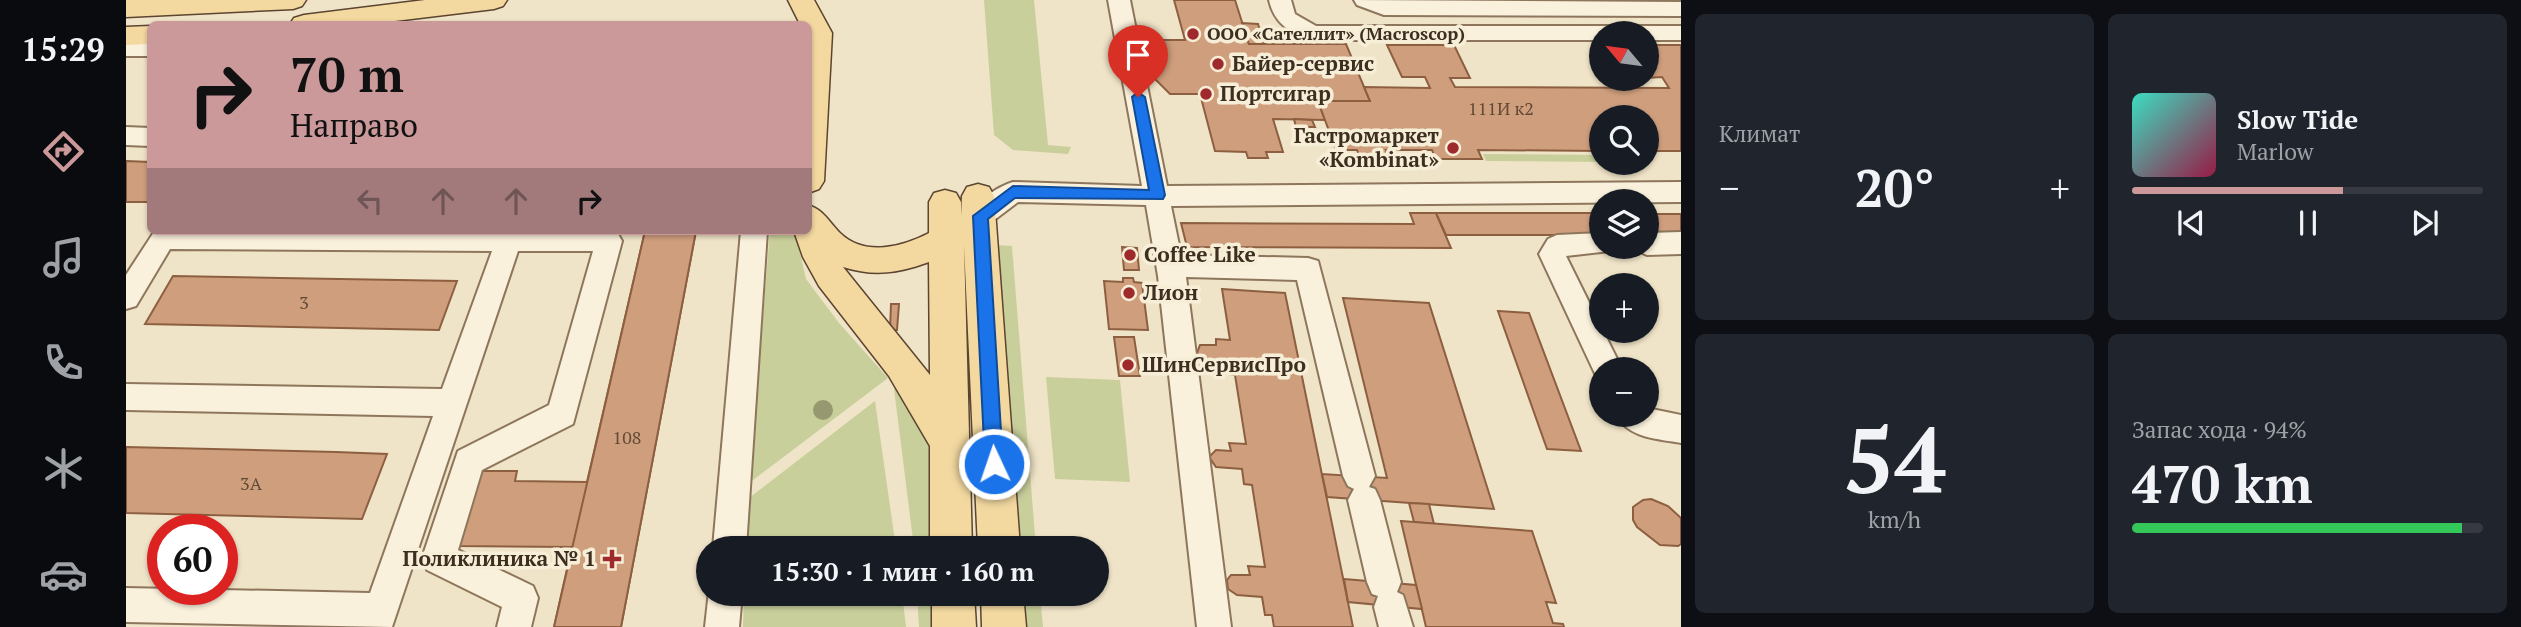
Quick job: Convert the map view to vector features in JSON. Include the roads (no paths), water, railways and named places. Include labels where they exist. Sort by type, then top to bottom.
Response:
[{"type":"main road","points":[[126,8],[293,0]]},
{"type":"main road","points":[[328,21],[494,0]]},
{"type":"main road","points":[[801,0],[809,21]]},
{"type":"main road","points":[[812,62],[813,32]]},
{"type":"main road","points":[[126,36],[147,35]]},
{"type":"main road","points":[[945,202],[951,536]]},
{"type":"main road","points":[[812,221],[833,247],[859,258],[894,260],[923,253],[947,240],[979,206]]},
{"type":"main road","points":[[979,206],[998,536]]},
{"type":"main road","points":[[811,235],[836,283],[902,365],[949,444]]},
{"type":"main road","points":[[953,606],[954,627]]},
{"type":"main road","points":[[1002,606],[1003,627]]},
{"type":"street","points":[[1119,0],[1171,266],[1214,627]]},
{"type":"street","points":[[1279,0],[1281,11],[1288,20],[1299,28],[1316,33],[1681,33]]},
{"type":"street","points":[[1366,0],[1384,8],[1681,9]]},
{"type":"street","points":[[1625,0],[1647,9]]},
{"type":"street","points":[[1464,8],[1479,32]]},
{"type":"street","points":[[126,49],[147,49]]},
{"type":"street","points":[[126,136],[147,137]]},
{"type":"street","points":[[979,206],[1013,192],[1158,195],[1681,192]]},
{"type":"street","points":[[730,536],[754,235]]},
{"type":"street","points":[[126,298],[163,239],[230,236],[609,241],[562,414],[469,461],[439,558],[521,598],[513,627]]},
{"type":"street","points":[[126,605],[377,618],[509,239]]},
{"type":"street","points":[[1659,244],[1681,243]]},
{"type":"street","points":[[1589,245],[1557,246],[1552,254],[1601,357]]},
{"type":"street","points":[[1171,266],[1308,270],[1390,605]]},
{"type":"street","points":[[126,397],[452,403]]},
{"type":"street","points":[[1659,425],[1681,429]]},
{"type":"street","points":[[722,627],[724,606]]},
{"type":"place","name":"ООО «Сателлит» (Macroscop)","points":[[1193,34]]},
{"type":"place","name":"Байер-сервис","points":[[1218,64]]},
{"type":"place","name":"Портсигар","points":[[1206,94]]},
{"type":"place","name":"Гастромаркет «Kombinat»","points":[[1453,148]]},
{"type":"place","name":"Coffee Like","points":[[1130,255]]},
{"type":"place","name":"Лион","points":[[1129,293]]},
{"type":"place","name":"ШинСервисПро","points":[[1128,365]]},
{"type":"place","name":"Поликлиника № 1","points":[[612,559]]}]
